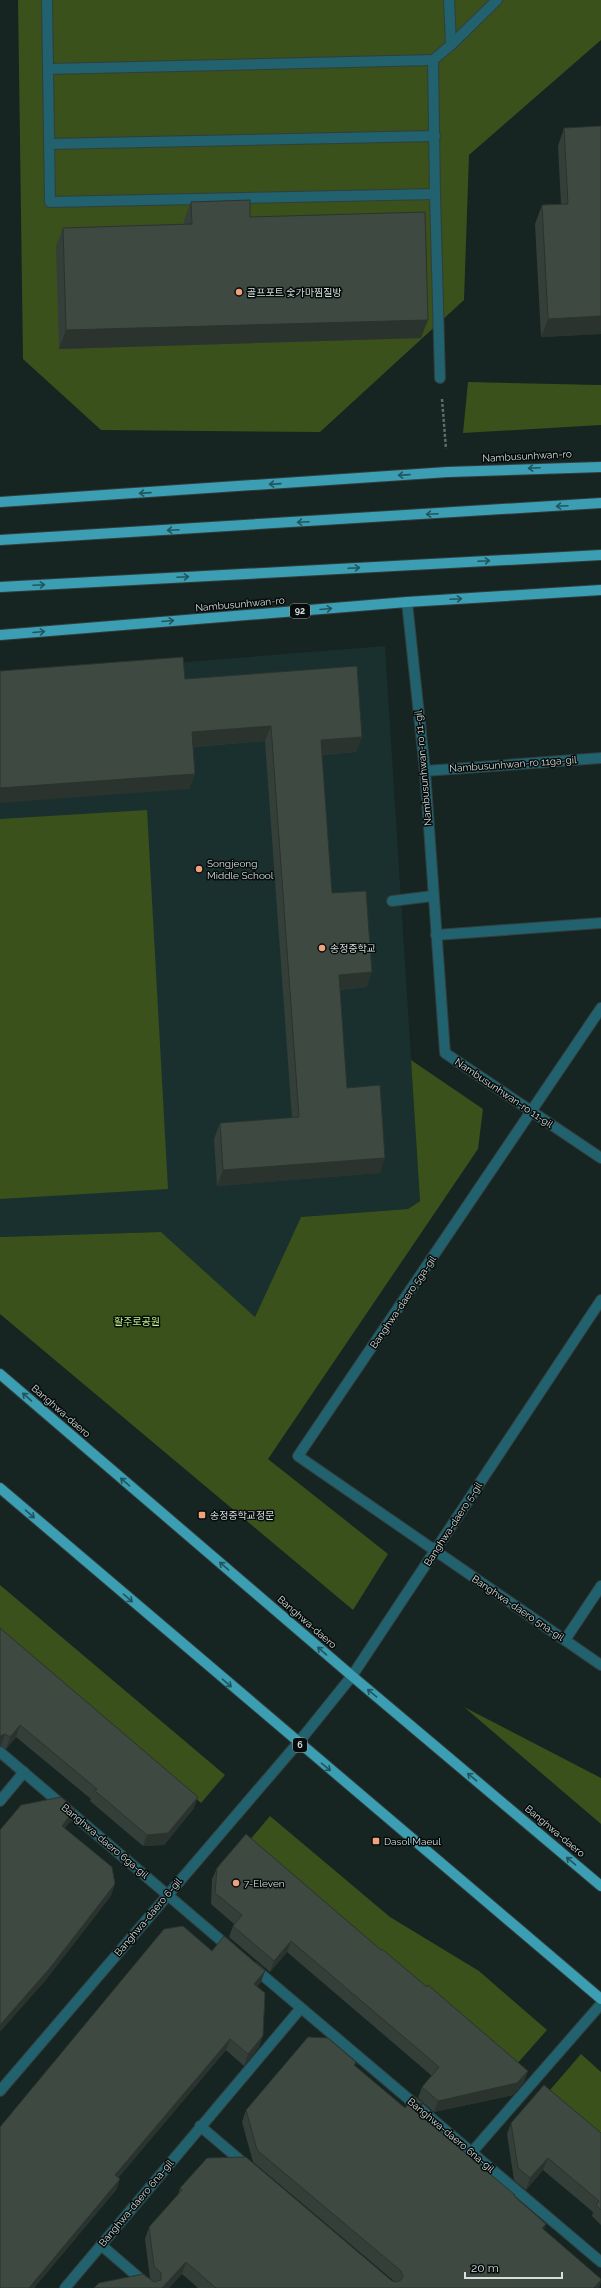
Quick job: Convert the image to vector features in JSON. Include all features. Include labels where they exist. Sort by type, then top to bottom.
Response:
[{"type":"main road","name":"Nambusunhwan-ro","points":[[0,502],[448,472],[577,466],[601,467]]},
{"type":"main road","points":[[0,540],[601,503]]},
{"type":"main road","points":[[0,587],[601,555]]},
{"type":"main road","name":"Nambusunhwan-ro","points":[[0,635],[407,602],[601,590]]},
{"type":"main road","name":"Banghwa-daero","points":[[0,1374],[352,1676],[601,1886]]},
{"type":"main road","name":"6","points":[[0,1488],[298,1743],[601,1999]]},
{"type":"street","points":[[47,0],[50,202],[435,194]]},
{"type":"street","points":[[449,0],[451,45]]},
{"type":"street","points":[[48,69],[434,60],[497,0]]},
{"type":"street","points":[[434,60],[435,194],[440,378]]},
{"type":"street","points":[[49,144],[435,136]]},
{"type":"street","name":"Nambusunhwan-ro 11-gil","points":[[407,602],[424,771],[445,1053],[601,1158]]},
{"type":"street","name":"Nambusunhwan-ro 11ga-gil","points":[[424,771],[601,758]]},
{"type":"street","points":[[392,901],[433,896]]},
{"type":"street","points":[[436,935],[601,923]]},
{"type":"street","name":"Banghwa-daero 5ga-gil","points":[[435,1551],[298,1456],[601,1008]]},
{"type":"street","name":"Banghwa-daero 5-gil","points":[[298,1743],[352,1676],[601,1300]]},
{"type":"street","name":"Banghwa-daero 5na-gil","points":[[435,1551],[601,1665]]},
{"type":"street","points":[[565,1640],[601,1586]]},
{"type":"street","name":"Banghwa-daero 6-gil","points":[[0,2091],[298,1743]]},
{"type":"street","name":"Banghwa-daero 6ga-gil","points":[[0,1752],[168,1894]]},
{"type":"street","points":[[0,1801],[24,1772]]},
{"type":"street","name":"Banghwa-daero 6na-gil","points":[[168,1894],[601,2262]]},
{"type":"street","points":[[472,2152],[601,2004]]},
{"type":"street","name":"Banghwa-daero 6na-gil","points":[[65,2288],[301,2008]]},
{"type":"street","points":[[200,2126],[254,2172]]},
{"type":"street","points":[[101,2245],[151,2288]]},
{"type":"path","points":[[440,378],[448,472]]},
{"type":"shaded area","name":"Songjeong Middle School","points":[[385,646],[420,1201],[408,1209],[301,1217],[255,1317],[161,1232],[0,1237],[0,677]]},
{"type":"green space","points":[[18,0],[601,0],[601,40],[469,155],[464,300],[320,432],[101,430],[23,359]]},
{"type":"green space","points":[[468,382],[601,385],[601,425],[463,433]]},
{"type":"green space","points":[[147,810],[168,1189],[0,1199],[0,819]]},
{"type":"green space","name":"활주로공원","points":[[411,1060],[483,1109],[478,1149],[268,1459],[388,1554],[353,1610],[0,1314],[0,1237],[161,1232],[255,1317],[301,1217],[408,1209],[420,1201]]},
{"type":"green space","points":[[0,1585],[225,1775],[201,1803],[0,1634]]},
{"type":"green space","points":[[464,1707],[601,1778],[601,1824]]},
{"type":"green space","points":[[270,1816],[390,1917],[479,1971],[547,2030],[516,2065],[248,1842]]},
{"type":"green space","points":[[581,2054],[601,2072],[601,2134],[550,2090]]},
{"type":"building","points":[[601,126],[601,316],[548,319],[542,205],[568,204],[564,128]]},
{"type":"building","name":"골프포트 숯가마찜질방","points":[[250,200],[250,217],[425,212],[428,320],[66,330],[63,228],[192,224],[191,202]]},
{"type":"building","name":"송정중학교","points":[[183,657],[185,679],[357,666],[362,737],[321,740],[332,893],[366,891],[372,972],[339,975],[347,1088],[380,1085],[385,1158],[223,1170],[220,1123],[299,1117],[271,726],[192,732],[195,774],[0,788],[0,671]]},
{"type":"building","points":[[0,1628],[198,1797],[168,1833],[147,1835],[94,1790],[97,1789],[20,1725],[10,1737],[5,1734],[0,1736]]},
{"type":"building","points":[[61,1797],[75,1809],[62,1826],[112,1867],[115,1884],[50,1968],[0,2025],[0,1830],[21,1805]]},
{"type":"building","points":[[246,1834],[381,1950],[382,1949],[427,1987],[428,1985],[528,2071],[517,2083],[438,2101],[422,2087],[439,2067],[291,1941],[274,1961],[233,1926],[242,1915],[215,1893],[217,1868]]},
{"type":"building","points":[[183,1926],[212,1951],[224,1936],[265,1971],[254,1984],[265,1993],[263,2036],[248,2054],[230,2039],[115,2175],[120,2179],[29,2288],[0,2288],[0,2127],[164,1929]]},
{"type":"building","points":[[308,2037],[328,2038],[356,2062],[354,2065],[405,2108],[414,2096],[423,2103],[410,2106],[515,2195],[514,2196],[546,2224],[542,2228],[601,2280],[594,2288],[216,2288],[186,2262],[162,2288],[94,2288],[99,2283],[143,2274],[154,2282],[161,2280],[161,2273],[154,2266],[149,2227],[182,2190],[180,2188],[207,2158],[246,2157],[392,2281],[396,2282],[401,2280],[403,2277],[401,2271],[257,2150],[246,2110]]},
{"type":"building","points":[[544,2085],[601,2133],[601,2210],[596,2205],[599,2201],[548,2158],[530,2178],[518,2168],[511,2123]]},
{"type":"place","name":"골프포트 숯가마찜질방","points":[[239,292]]},
{"type":"place","name":"Songjeong Middle School","points":[[199,869]]},
{"type":"place","name":"송정중학교","points":[[322,948]]},
{"type":"place","name":"송정중학교정문","points":[[202,1515]]},
{"type":"place","name":"Dasol Maeul","points":[[376,1841]]},
{"type":"place","name":"7-Eleven","points":[[236,1883]]}]
